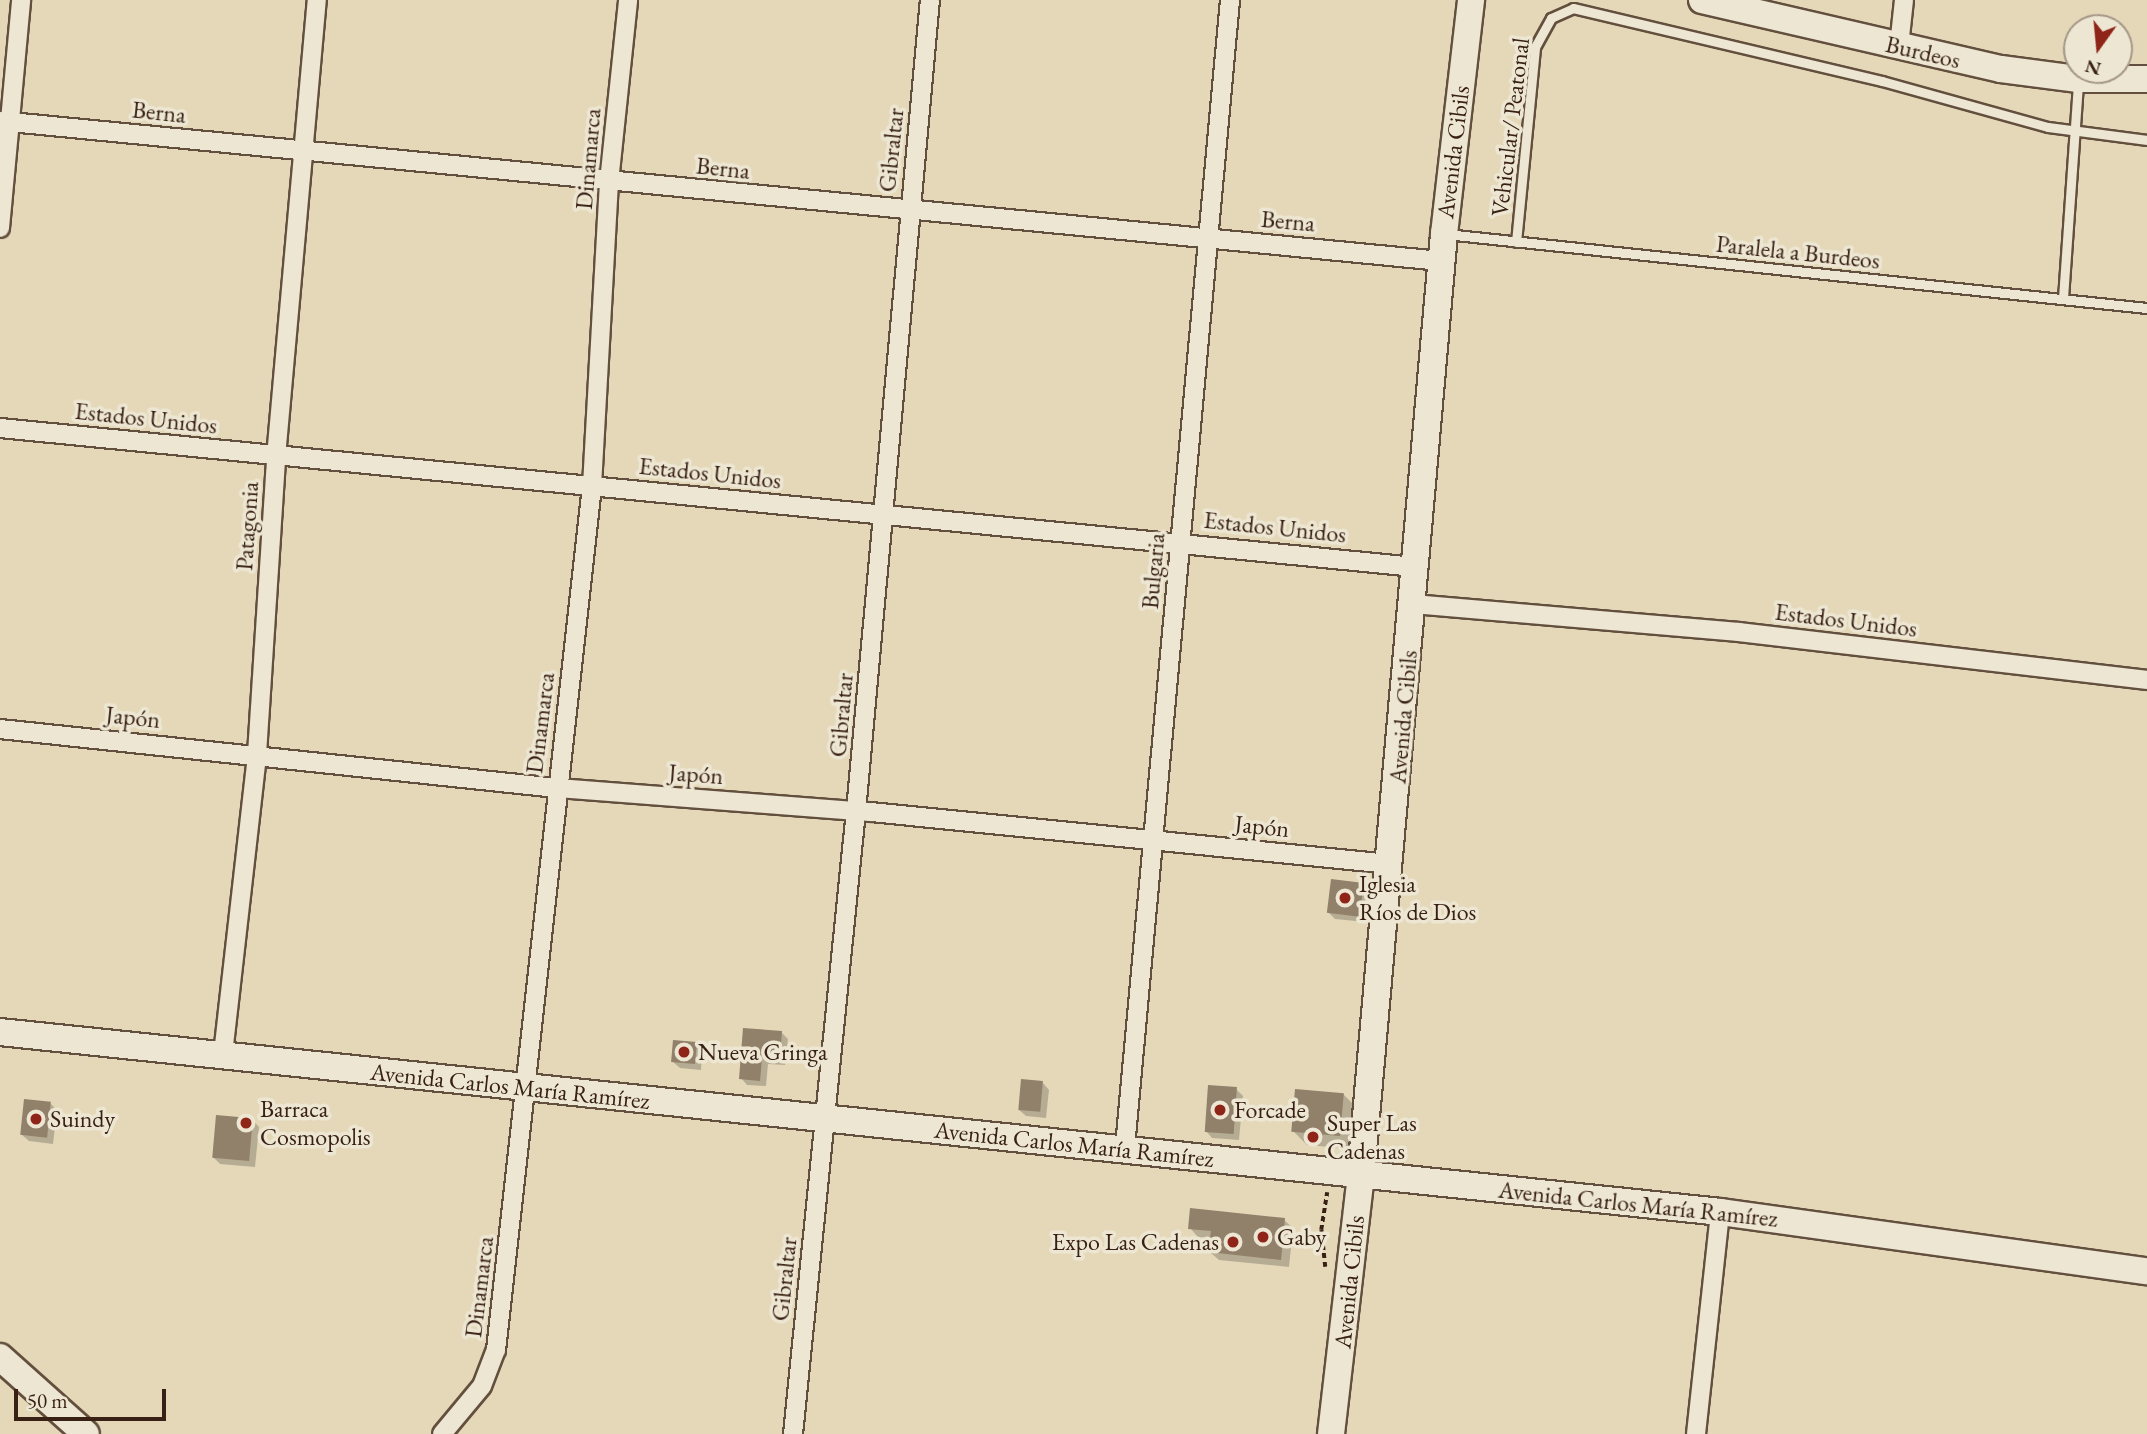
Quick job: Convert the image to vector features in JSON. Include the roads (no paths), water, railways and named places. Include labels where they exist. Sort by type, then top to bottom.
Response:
[{"type":"street","points":[[0,228],[5,121],[20,0]]},
{"type":"street","name":"Patagonia","points":[[223,1054],[257,754],[276,457],[317,0]]},
{"type":"street","name":"Dinamarca","points":[[442,1434],[482,1386],[496,1350],[528,1088],[557,788],[592,486],[609,182],[628,0]]},
{"type":"street","name":"Gibraltar","points":[[793,1434],[856,811],[930,0]]},
{"type":"street","name":"Bulgaria","points":[[1125,1147],[1230,0]]},
{"type":"street","name":"Avenida Cibils","points":[[1331,1434],[1349,1172],[1389,864],[1444,234],[1471,0]]},
{"type":"street","name":"Burdeos","points":[[1702,0],[2001,69],[2063,77]]},
{"type":"street","points":[[1899,46],[1904,0]]},
{"type":"street","name":"Berna","points":[[5,121],[609,182],[1442,261]]},
{"type":"street","name":"Estados Unidos","points":[[0,428],[276,457],[1180,541],[1416,567]]},
{"type":"street","name":"Estados Unidos","points":[[1413,604],[1739,632],[2147,680]]},
{"type":"street","name":"Japón","points":[[0,729],[257,754],[557,788],[856,811],[1389,864]]},
{"type":"street","name":"Avenida Carlos María Ramírez","points":[[0,1032],[825,1120],[1125,1147],[1720,1212],[2147,1271]]},
{"type":"street","points":[[1696,1434],[1720,1212]]},
{"type":"street","points":[[0,1357],[86,1434]]},
{"type":"lane","name":"Vehicular/ Peatonal","points":[[1516,242],[1535,47],[1551,18],[1573,8],[2078,132]]},
{"type":"lane","points":[[2063,298],[2078,132],[2078,84]]},
{"type":"lane","points":[[2078,132],[2147,140]]},
{"type":"lane","name":"Paralela a Burdeos","points":[[1444,234],[2147,308]]},
{"type":"place","name":"Iglesia Ríos de Dios","points":[[1345,898]]},
{"type":"place","name":"Nueva Gringa","points":[[684,1052]]},
{"type":"place","name":"Forcade","points":[[1220,1110]]},
{"type":"place","name":"Suindy","points":[[36,1119]]},
{"type":"place","name":"Barraca Cosmopolis","points":[[246,1123]]},
{"type":"place","name":"Super Las Cadenas","points":[[1313,1137]]},
{"type":"place","name":"Gaby","points":[[1263,1237]]},
{"type":"place","name":"Expo Las Cadenas","points":[[1233,1242]]}]
